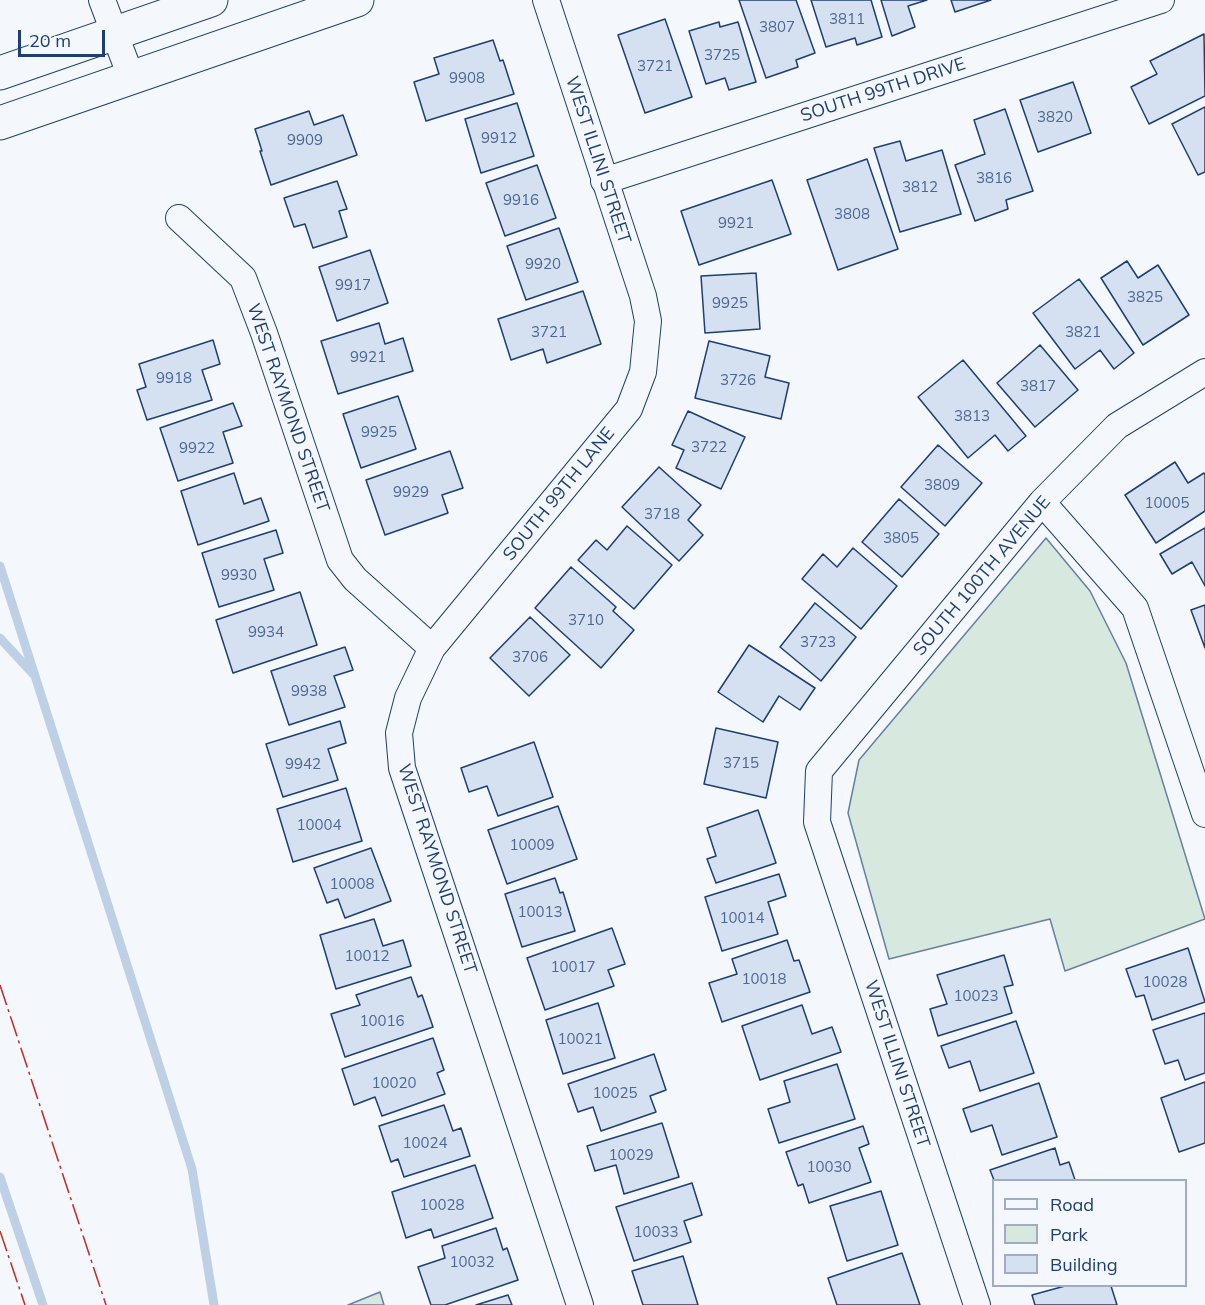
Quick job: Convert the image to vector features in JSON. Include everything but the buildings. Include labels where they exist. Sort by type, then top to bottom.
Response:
[{"type":"main road","points":[[0,74],[211,0]]},
{"type":"main road","points":[[0,123],[357,0]]},
{"type":"street","points":[[102,0],[131,77]]},
{"type":"street","name":"WEST ILLINI STREET","points":[[546,0],[643,296],[648,321]]},
{"type":"street","name":"SOUTH 99TH DRIVE","points":[[604,181],[1161,0]]},
{"type":"street","name":"WEST RAYMOND STREET","points":[[178,218],[243,278],[264,333],[340,560],[355,579],[432,648],[408,698],[402,721],[399,733],[402,768],[580,1305]]},
{"type":"street","name":"SOUTH 99TH LANE","points":[[432,648],[628,409],[644,372],[648,321]]},
{"type":"street","name":"SOUTH 100TH AVENUE","points":[[817,822],[819,771],[1042,502],[1117,426],[1205,372]]},
{"type":"street","points":[[1042,502],[1135,608],[1205,814]]},
{"type":"street","name":"WEST ILLINI STREET","points":[[817,822],[977,1305]]},
{"type":"green space","points":[[1046,538],[1090,591],[1126,663],[1205,919],[1065,971],[1050,919],[889,959],[848,813],[859,760]]},
{"type":"green space","points":[[380,1292],[384,1305],[348,1305]]},
{"type":"waterway","points":[[0,566],[192,1169],[214,1305]]},
{"type":"waterway","points":[[0,638],[35,676]]},
{"type":"waterway","points":[[0,1177],[43,1305]]},
{"type":"power","points":[[0,985],[106,1305]]},
{"type":"power","points":[[0,1231],[25,1305]]}]
